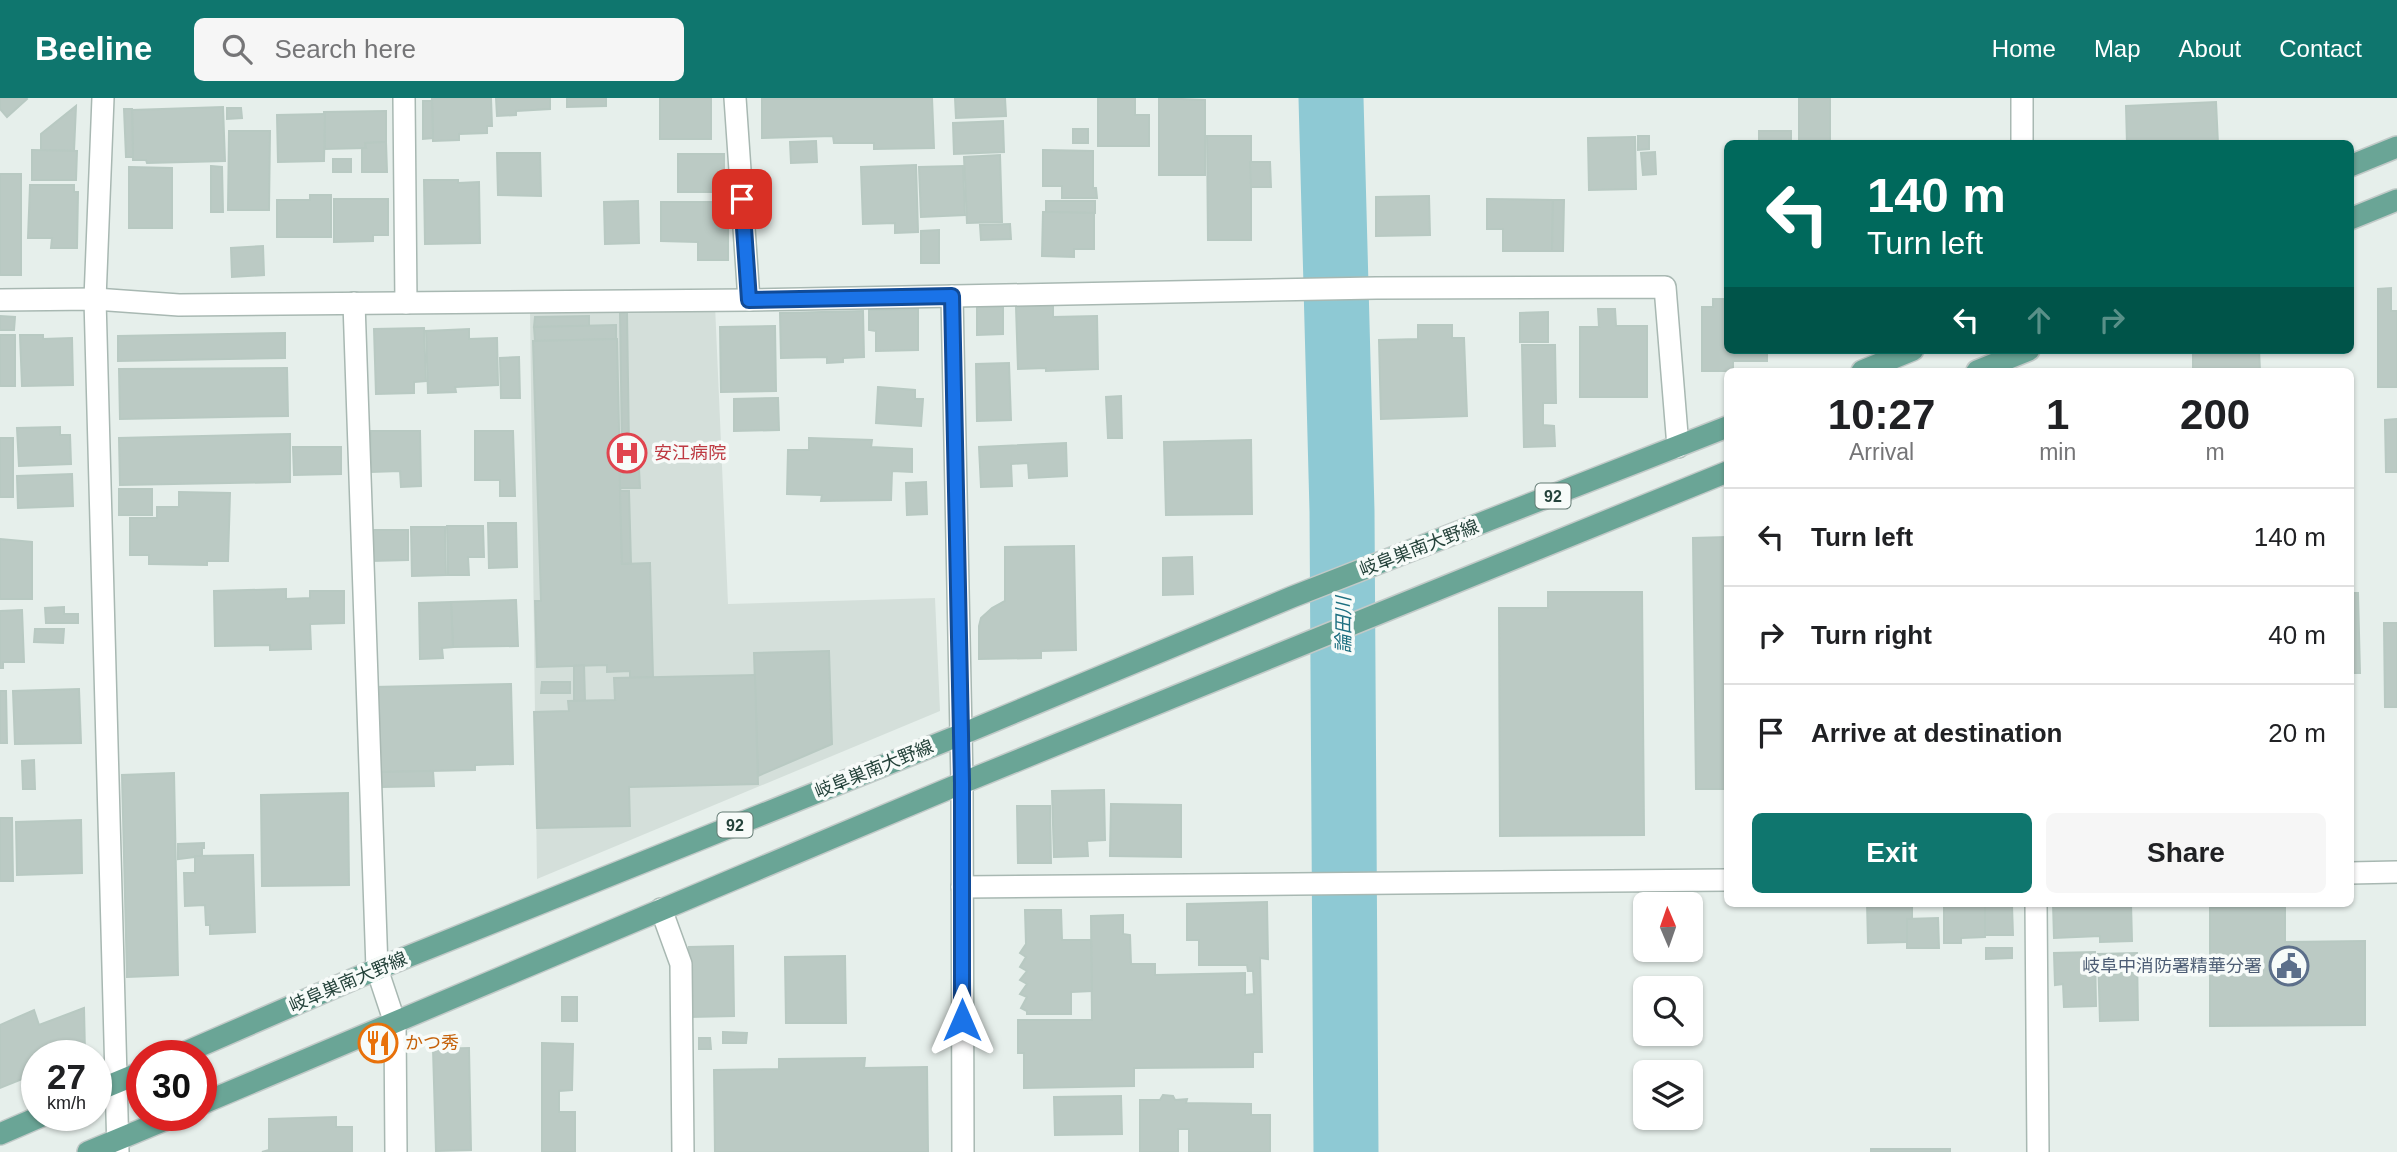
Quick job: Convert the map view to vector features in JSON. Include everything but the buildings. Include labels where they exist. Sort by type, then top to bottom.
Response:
[{"type":"main road","points":[[2354,164],[2397,147]]},
{"type":"main road","points":[[2354,217],[2397,200]]},
{"type":"main road","points":[[1869,368],[1903,354]]},
{"type":"main road","points":[[1988,368],[2021,359]]},
{"type":"main road","name":"岐阜巣南大野線","points":[[214,1040],[377,969],[960,735],[1292,597],[1724,428]]},
{"type":"main road","name":"92","points":[[217,1097],[962,783],[1724,473]]},
{"type":"main road","points":[[112,1085],[126,1079]]},
{"type":"main road","points":[[0,1134],[21,1125]]},
{"type":"main road","points":[[88,1152],[118,1146],[147,1131]]},
{"type":"street","points":[[103,98],[95,299],[118,1146]]},
{"type":"street","points":[[404,98],[406,303]]},
{"type":"street","points":[[735,98],[749,300]]},
{"type":"street","points":[[2022,98],[2022,140]]},
{"type":"street","points":[[0,300],[95,299],[179,305],[749,300],[1376,288],[1665,287],[1678,447]]},
{"type":"street","points":[[952,296],[962,783],[963,1152]]},
{"type":"street","points":[[354,303],[377,969],[395,1023],[396,1152]]},
{"type":"street","points":[[2354,873],[2397,872]]},
{"type":"street","points":[[962,887],[1724,880]]},
{"type":"street","points":[[2036,907],[2038,1152]]},
{"type":"street","points":[[661,909],[681,964],[683,1152]]},
{"type":"shaded area","name":"安江病院","points":[[715,305],[728,604],[935,598],[940,711],[537,879],[530,308]]},
{"type":"waterway","name":"論田川","points":[[1331,98],[1342,511],[1346,1152]]},
{"type":"place","name":"安江病院","points":[[627,453]]},
{"type":"place","name":"岐阜中消防署精華分署","points":[[2289,966]]},
{"type":"place","name":"かつ秀","points":[[378,1043]]},
{"type":"route","points":[[742,199],[749,300],[952,296],[962,783],[962,1020]]}]
